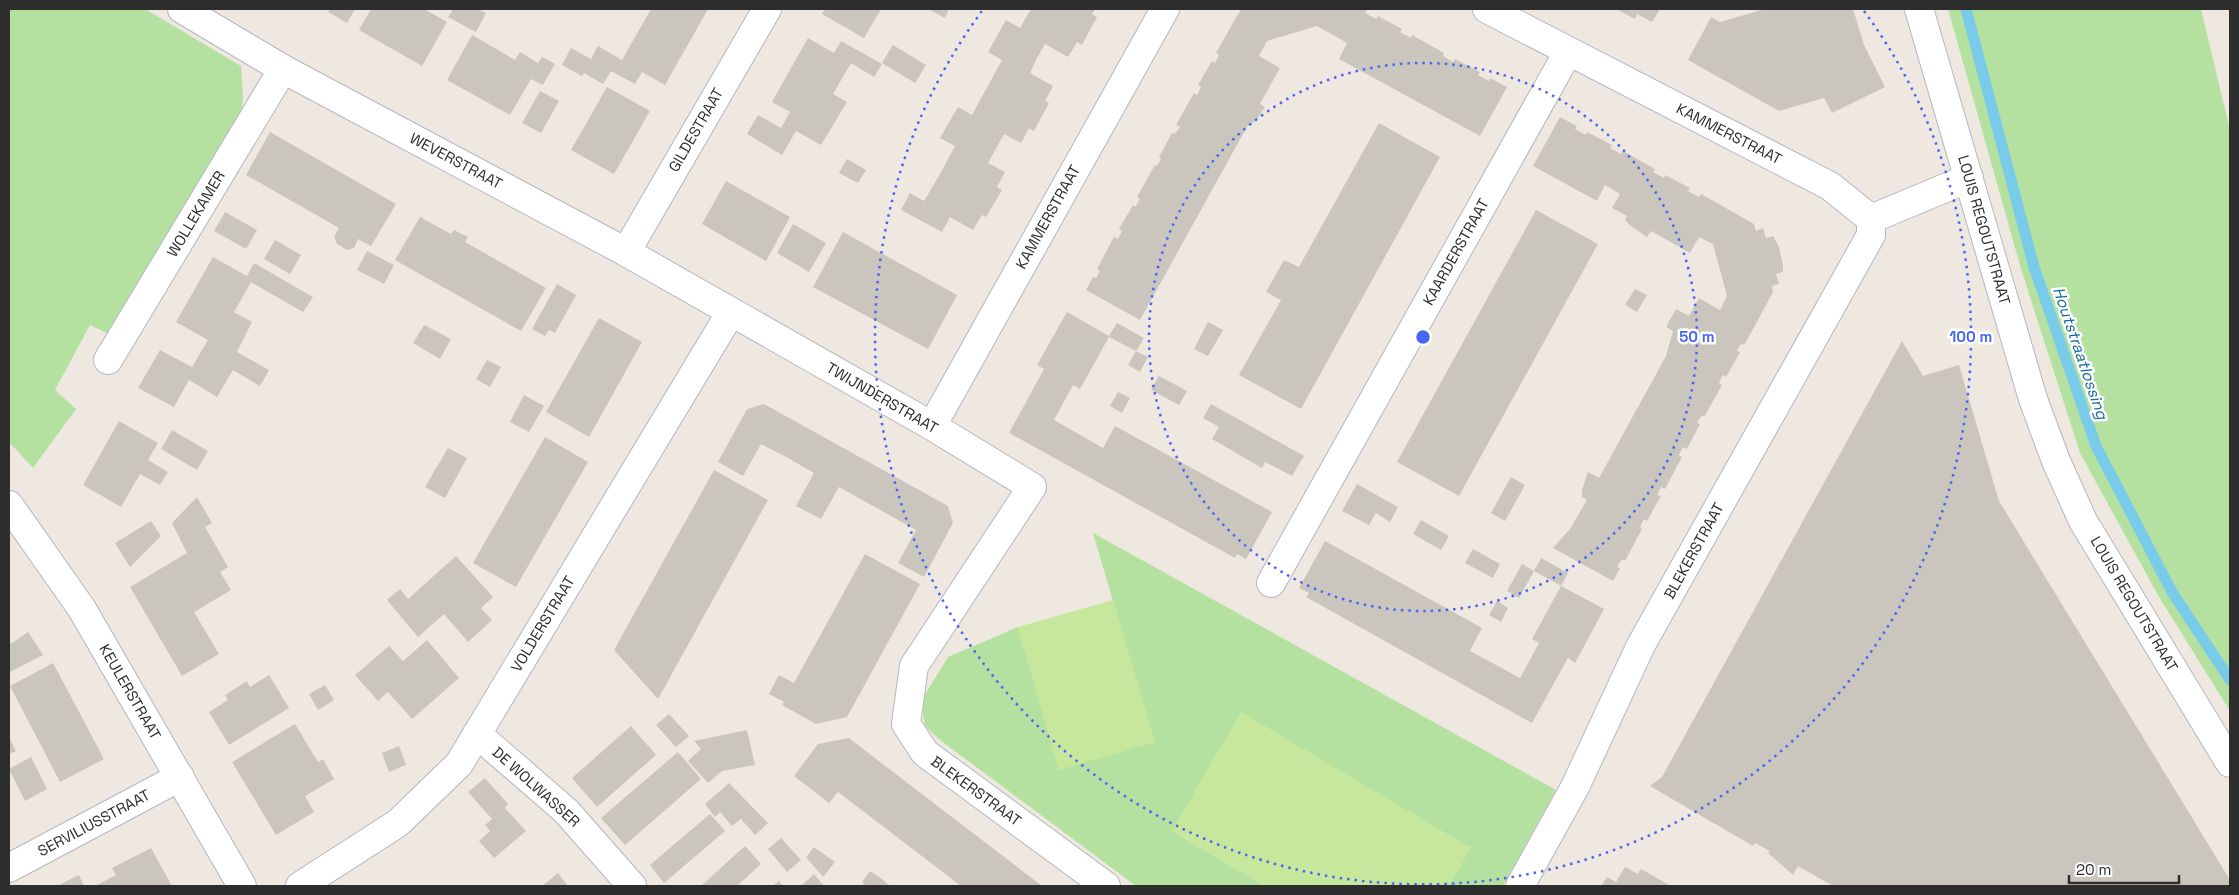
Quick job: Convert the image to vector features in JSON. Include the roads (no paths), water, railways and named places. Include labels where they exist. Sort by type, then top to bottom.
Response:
[{"type":"street","name":"WEVERSTRAAT","points":[[182,9],[283,69],[626,252],[731,312]]},
{"type":"street","name":"GILDESTRAAT","points":[[626,252],[767,9]]},
{"type":"street","name":"KAMMERSTRAAT","points":[[932,426],[1165,9]]},
{"type":"street","name":"KAMMERSTRAAT","points":[[1487,9],[1830,186],[1871,219]]},
{"type":"street","name":"LOUIS REGOUTSTRAAT","points":[[1919,9],[2034,399],[2056,461],[2083,521],[2230,763]]},
{"type":"street","name":"KAARDERSTRAAT","points":[[1271,583],[1568,52]]},
{"type":"street","name":"WOLLEKAMER","points":[[108,360],[283,69]]},
{"type":"street","points":[[1871,219],[1969,178]]},
{"type":"street","name":"BLEKERSTRAAT","points":[[1520,886],[1575,787],[1641,645],[1871,235],[1871,219]]},
{"type":"street","name":"TWIJNDERSTRAAT","points":[[731,312],[932,426],[1032,488]]},
{"type":"street","name":"VOLDERSTRAAT","points":[[300,886],[398,823],[459,764],[731,312]]},
{"type":"street","name":"BLEKERSTRAAT","points":[[1032,488],[914,666],[906,724],[925,753],[1102,885]]},
{"type":"street","name":"KEULERSTRAAT","points":[[9,505],[82,609],[242,886]]},
{"type":"street","name":"DE WOLWASSER","points":[[477,734],[566,811],[632,886]]},
{"type":"street","name":"SERVILIUSSTRAAT","points":[[9,868],[180,777]]},
{"type":"waterway","name":"Houtstraatlossing","points":[[1966,9],[2034,267],[2096,446],[2172,592],[2230,680]]}]
